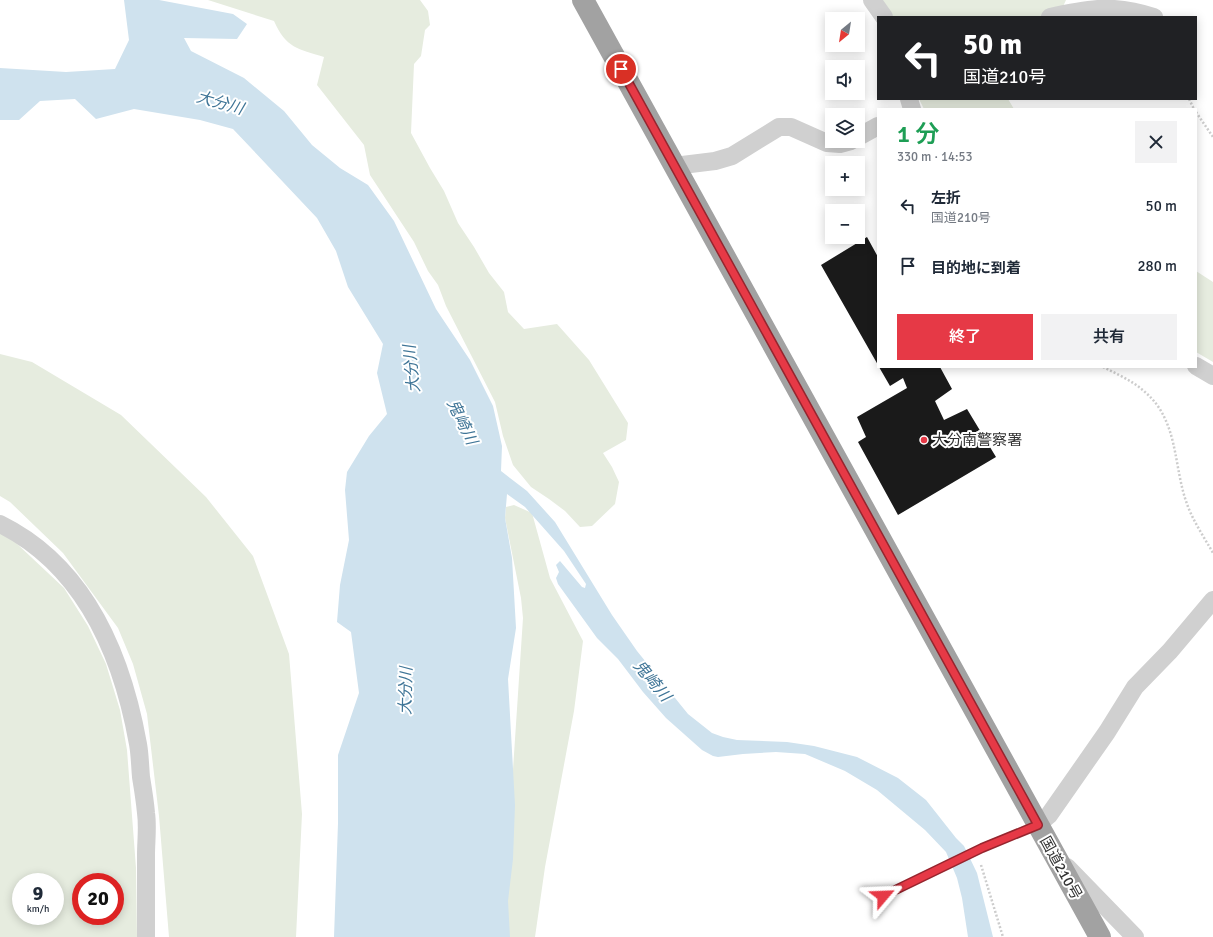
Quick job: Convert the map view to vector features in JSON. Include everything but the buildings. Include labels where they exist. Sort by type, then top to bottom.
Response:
[{"type":"highway","name":"国道210号","points":[[583,0],[1100,937]]},
{"type":"street","points":[[872,0],[883,16]]},
{"type":"street","points":[[1055,16],[1079,11],[1108,8],[1131,10],[1151,16]]},
{"type":"street","points":[[674,166],[715,161],[732,156],[779,127],[791,127],[825,142]]},
{"type":"street","points":[[865,133],[877,127]]},
{"type":"street","points":[[1197,367],[1213,376]]},
{"type":"street","points":[[0,524],[16,532],[66,574],[93,612],[107,637],[116,659],[124,685],[138,744],[146,814],[146,937]]},
{"type":"street","points":[[1038,825],[1049,815],[1135,687],[1170,651],[1213,600]]},
{"type":"street","points":[[1053,853],[1135,937]]},
{"type":"lane","points":[[883,896],[977,851],[1038,825]]},
{"type":"path","points":[[1197,113],[1213,137]]},
{"type":"path","points":[[1105,368],[1145,391],[1155,401],[1164,415],[1170,429],[1187,506],[1213,553]]},
{"type":"path","points":[[977,851],[1003,937]]},
{"type":"shaded area","points":[[208,0],[420,0],[428,11],[430,25],[425,30],[421,56],[414,64],[411,133],[444,191],[458,223],[489,273],[504,292],[508,312],[524,329],[557,324],[589,360],[628,423],[626,440],[603,453],[619,482],[615,504],[592,526],[580,527],[565,511],[531,487],[513,465],[503,436],[495,402],[446,306],[438,285],[428,271],[414,242],[370,175],[364,145],[317,85],[324,57],[307,52],[288,42],[283,37],[274,21]]},
{"type":"shaded area","points":[[881,0],[1066,0],[1060,13],[1074,16],[892,16]]},
{"type":"shaded area","points":[[920,100],[1009,100],[1013,108],[924,108]]},
{"type":"shaded area","points":[[1197,272],[1213,282],[1213,362],[1197,353]]},
{"type":"shaded area","points":[[0,354],[32,362],[121,415],[206,497],[253,556],[289,654],[302,814],[296,937],[169,937],[159,816],[147,714],[133,664],[118,628],[63,553],[10,502],[0,496]]},
{"type":"shaded area","points":[[514,505],[532,513],[550,578],[583,641],[574,711],[545,867],[535,937],[504,937],[503,921],[523,618],[521,598],[505,518],[506,507]]},
{"type":"shaded area","points":[[0,533],[14,541],[64,588],[88,626],[106,664],[120,710],[127,750],[136,868],[137,937],[0,937]]},
{"type":"water","points":[[124,0],[159,0],[233,14],[247,24],[237,39],[184,38],[191,51],[244,78],[284,111],[312,145],[340,168],[368,185],[394,221],[436,309],[470,360],[493,406],[502,446],[501,471],[527,491],[555,522],[612,615],[637,651],[688,714],[712,733],[723,737],[737,740],[787,742],[814,746],[857,757],[898,778],[926,800],[964,846],[977,873],[993,937],[968,937],[962,898],[957,878],[946,852],[925,830],[877,790],[845,771],[805,754],[776,752],[718,757],[713,756],[702,750],[666,718],[643,692],[618,659],[597,638],[558,584],[556,578],[559,572],[556,565],[560,561],[582,587],[585,588],[586,584],[564,551],[525,507],[507,494],[505,518],[512,558],[516,628],[508,679],[515,805],[513,859],[508,901],[510,937],[334,937],[338,823],[338,755],[359,693],[351,632],[337,622],[340,585],[349,540],[345,490],[347,472],[369,436],[387,414],[377,373],[383,344],[348,287],[336,251],[317,218],[233,129],[200,120],[134,109],[96,119],[75,99],[40,101],[19,120],[0,120],[0,68],[66,72],[115,69],[129,40]]},
{"type":"place","name":"大分南警察署","points":[[924,440]]},
{"type":"route","points":[[621,69],[1038,825],[982,848],[883,896]]},
{"type":"water label","name":"大分川","points":[[220,103]]},
{"type":"water label","name":"大分川","points":[[412,369]]},
{"type":"water label","name":"鬼崎川","points":[[462,422]]},
{"type":"water label","name":"鬼崎川","points":[[652,681]]},
{"type":"water label","name":"大分川","points":[[406,691]]}]
